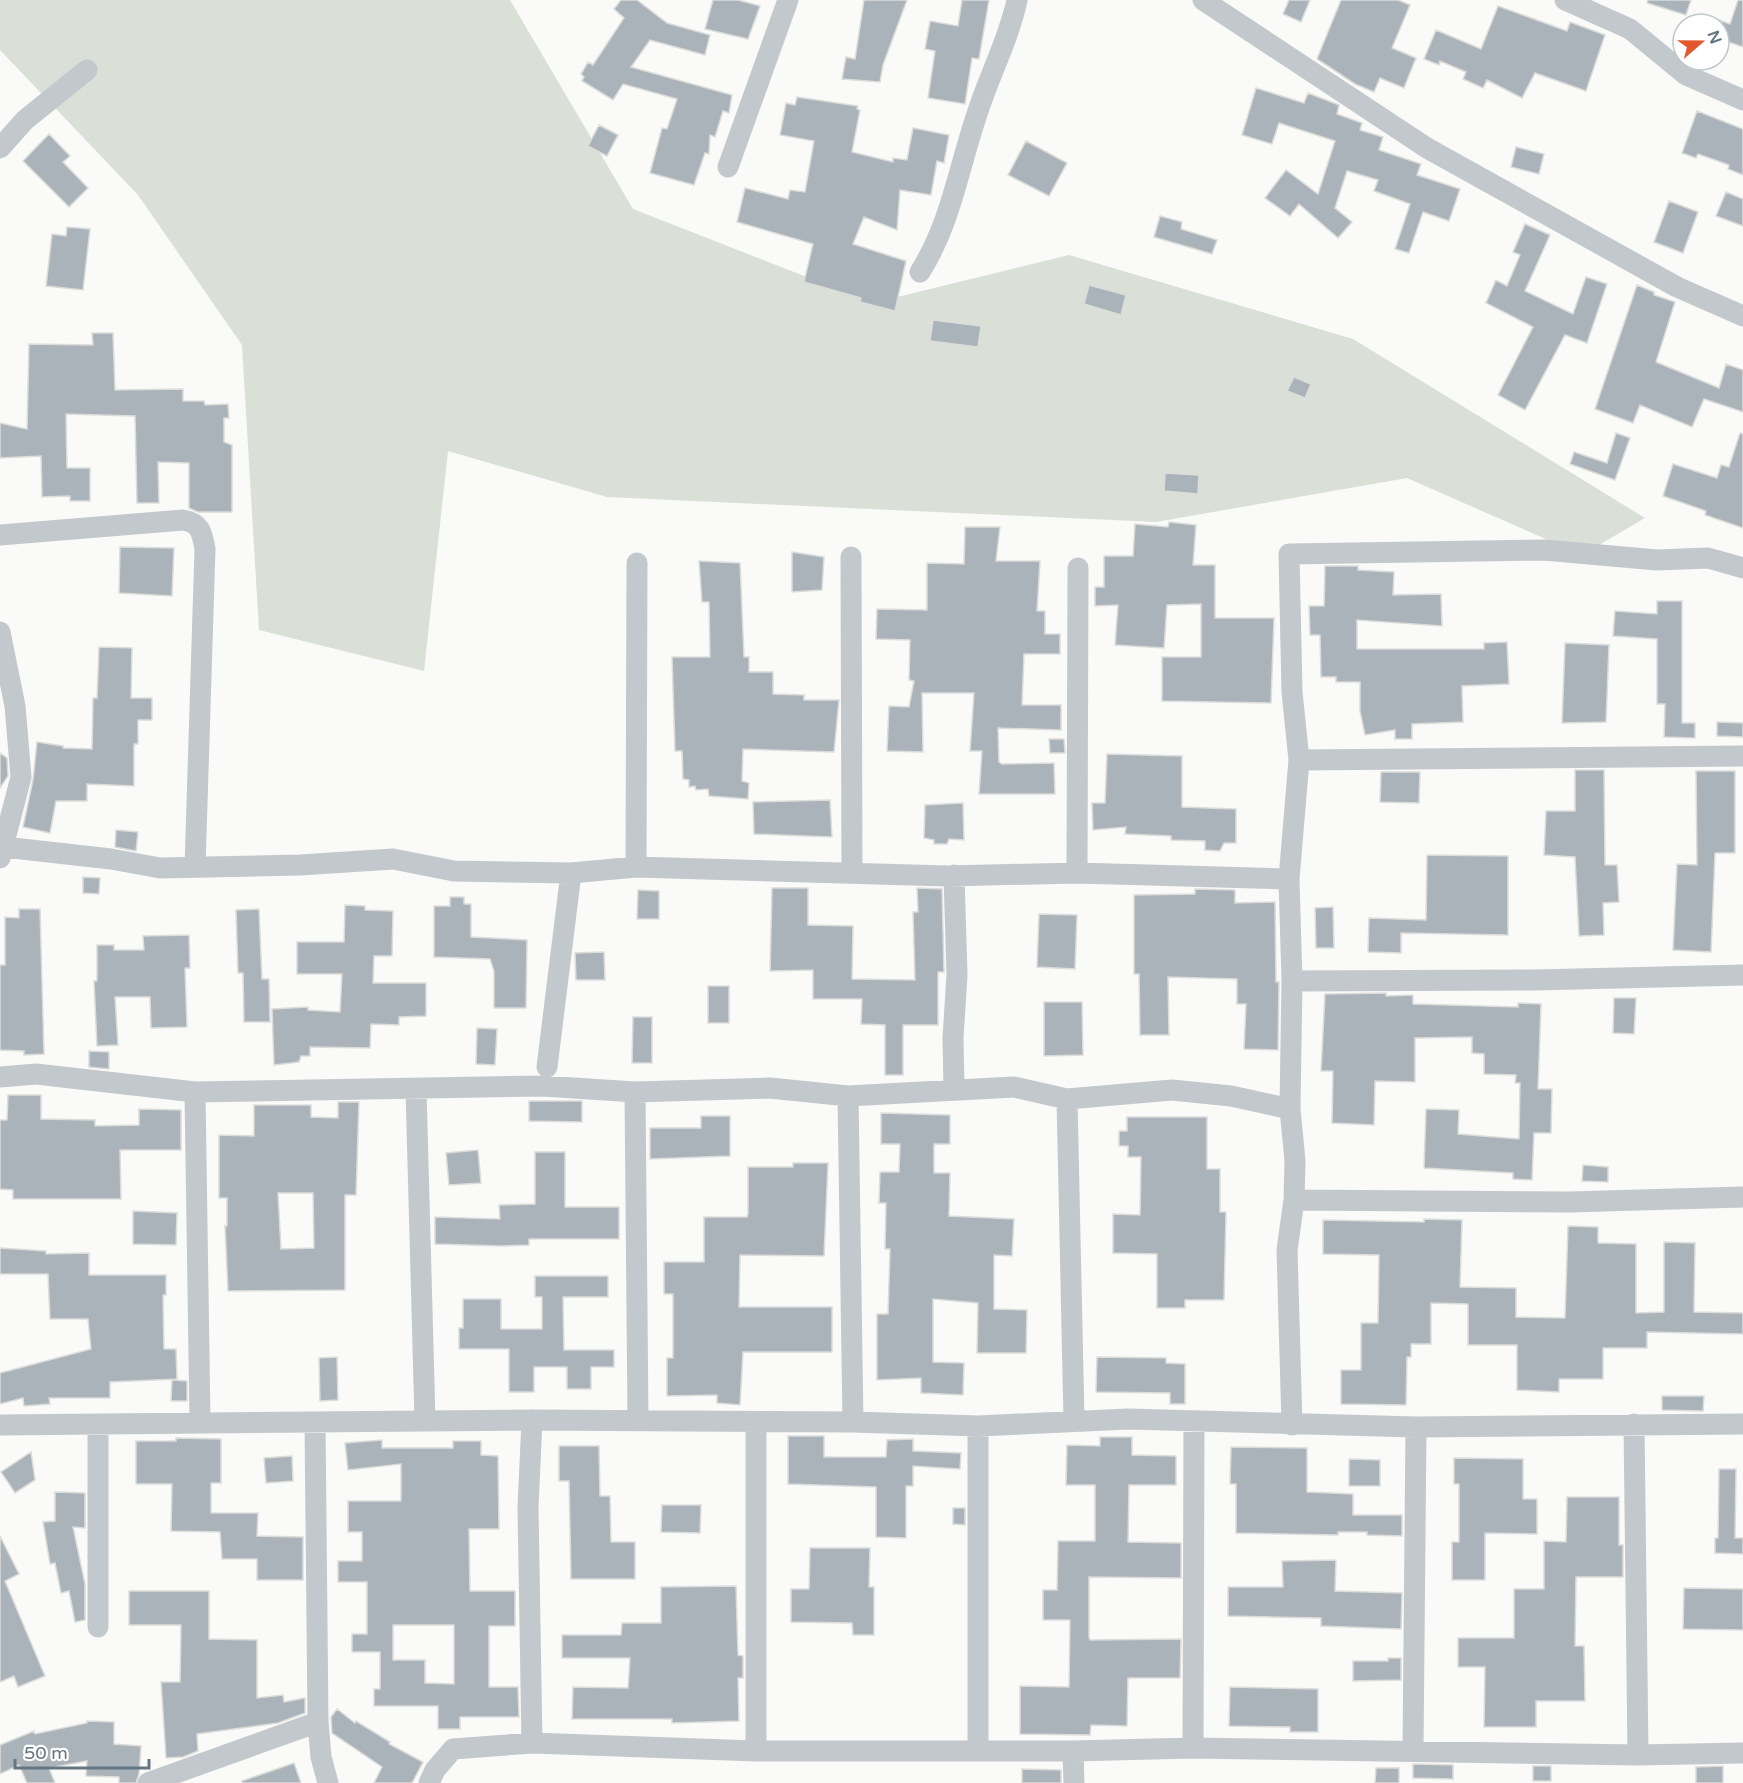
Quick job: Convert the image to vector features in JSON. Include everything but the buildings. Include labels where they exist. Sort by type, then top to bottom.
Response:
[{"type":"street","points":[[728,167],[788,0]]},
{"type":"street","points":[[920,273],[950,212],[978,109],[1010,28],[1017,0]]},
{"type":"street","points":[[1203,0],[1427,148],[1677,287],[1743,316]]},
{"type":"street","points":[[1565,0],[1630,29],[1686,75],[1743,100]]},
{"type":"street","points":[[0,148],[25,120],[87,70]]},
{"type":"street","points":[[0,534],[183,520],[193,522],[201,528],[205,549],[195,867]]},
{"type":"street","points":[[1292,1425],[1287,1250],[1294,1200],[1295,1161],[1290,1109],[1292,981],[1289,879],[1299,760],[1292,692],[1288,554],[1544,550],[1657,560],[1708,558],[1743,568]]},
{"type":"street","points":[[851,557],[852,872]]},
{"type":"street","points":[[636,867],[637,563]]},
{"type":"street","points":[[1077,873],[1078,568]]},
{"type":"street","points":[[0,632],[15,706],[21,760],[21,777],[7,810],[2,853],[111,859],[160,868],[300,865],[393,859],[454,871],[571,873],[636,867],[954,875],[1077,873],[1289,879]]},
{"type":"street","points":[[1299,760],[1743,756]]},
{"type":"street","points":[[547,1067],[571,873]]},
{"type":"street","points":[[954,875],[957,975],[953,1038],[954,1089]]},
{"type":"street","points":[[1292,981],[1524,980],[1743,975]]},
{"type":"street","points":[[0,1077],[36,1074],[195,1092],[417,1090],[543,1086],[634,1092],[770,1088],[848,1096],[1014,1087],[1067,1099],[1172,1090],[1231,1096],[1290,1109]]},
{"type":"street","points":[[417,1090],[425,1420]]},
{"type":"street","points":[[195,1092],[200,1422]]},
{"type":"street","points":[[634,1092],[638,1421]]},
{"type":"street","points":[[848,1096],[853,1422]]},
{"type":"street","points":[[1067,1099],[1074,1420]]},
{"type":"street","points":[[1294,1200],[1569,1202],[1743,1197]]},
{"type":"street","points":[[0,1425],[425,1420],[853,1422],[978,1426],[1074,1420],[1416,1427],[1743,1424]]},
{"type":"street","points":[[532,1420],[528,1507],[532,1743]]},
{"type":"street","points":[[315,1422],[318,1722],[321,1757],[328,1783]]},
{"type":"street","points":[[756,1422],[756,1751]]},
{"type":"street","points":[[1193,1748],[1194,1422]]},
{"type":"street","points":[[1634,1424],[1638,1755]]},
{"type":"street","points":[[98,1425],[98,1627]]},
{"type":"street","points":[[978,1426],[978,1751]]},
{"type":"street","points":[[1413,1751],[1416,1427]]},
{"type":"street","points":[[148,1783],[318,1722]]},
{"type":"street","points":[[429,1783],[435,1770],[453,1749],[532,1743],[756,1751],[1073,1751],[1193,1748],[1638,1755],[1743,1753]]},
{"type":"street","points":[[1073,1751],[1074,1783]]},
{"type":"shaded area","points":[[0,0],[510,0],[633,209],[873,303],[1069,255],[1353,339],[1645,518],[1582,555],[1407,478],[1156,522],[607,497],[448,451],[424,671],[259,630],[242,345],[138,195],[0,50]]}]
